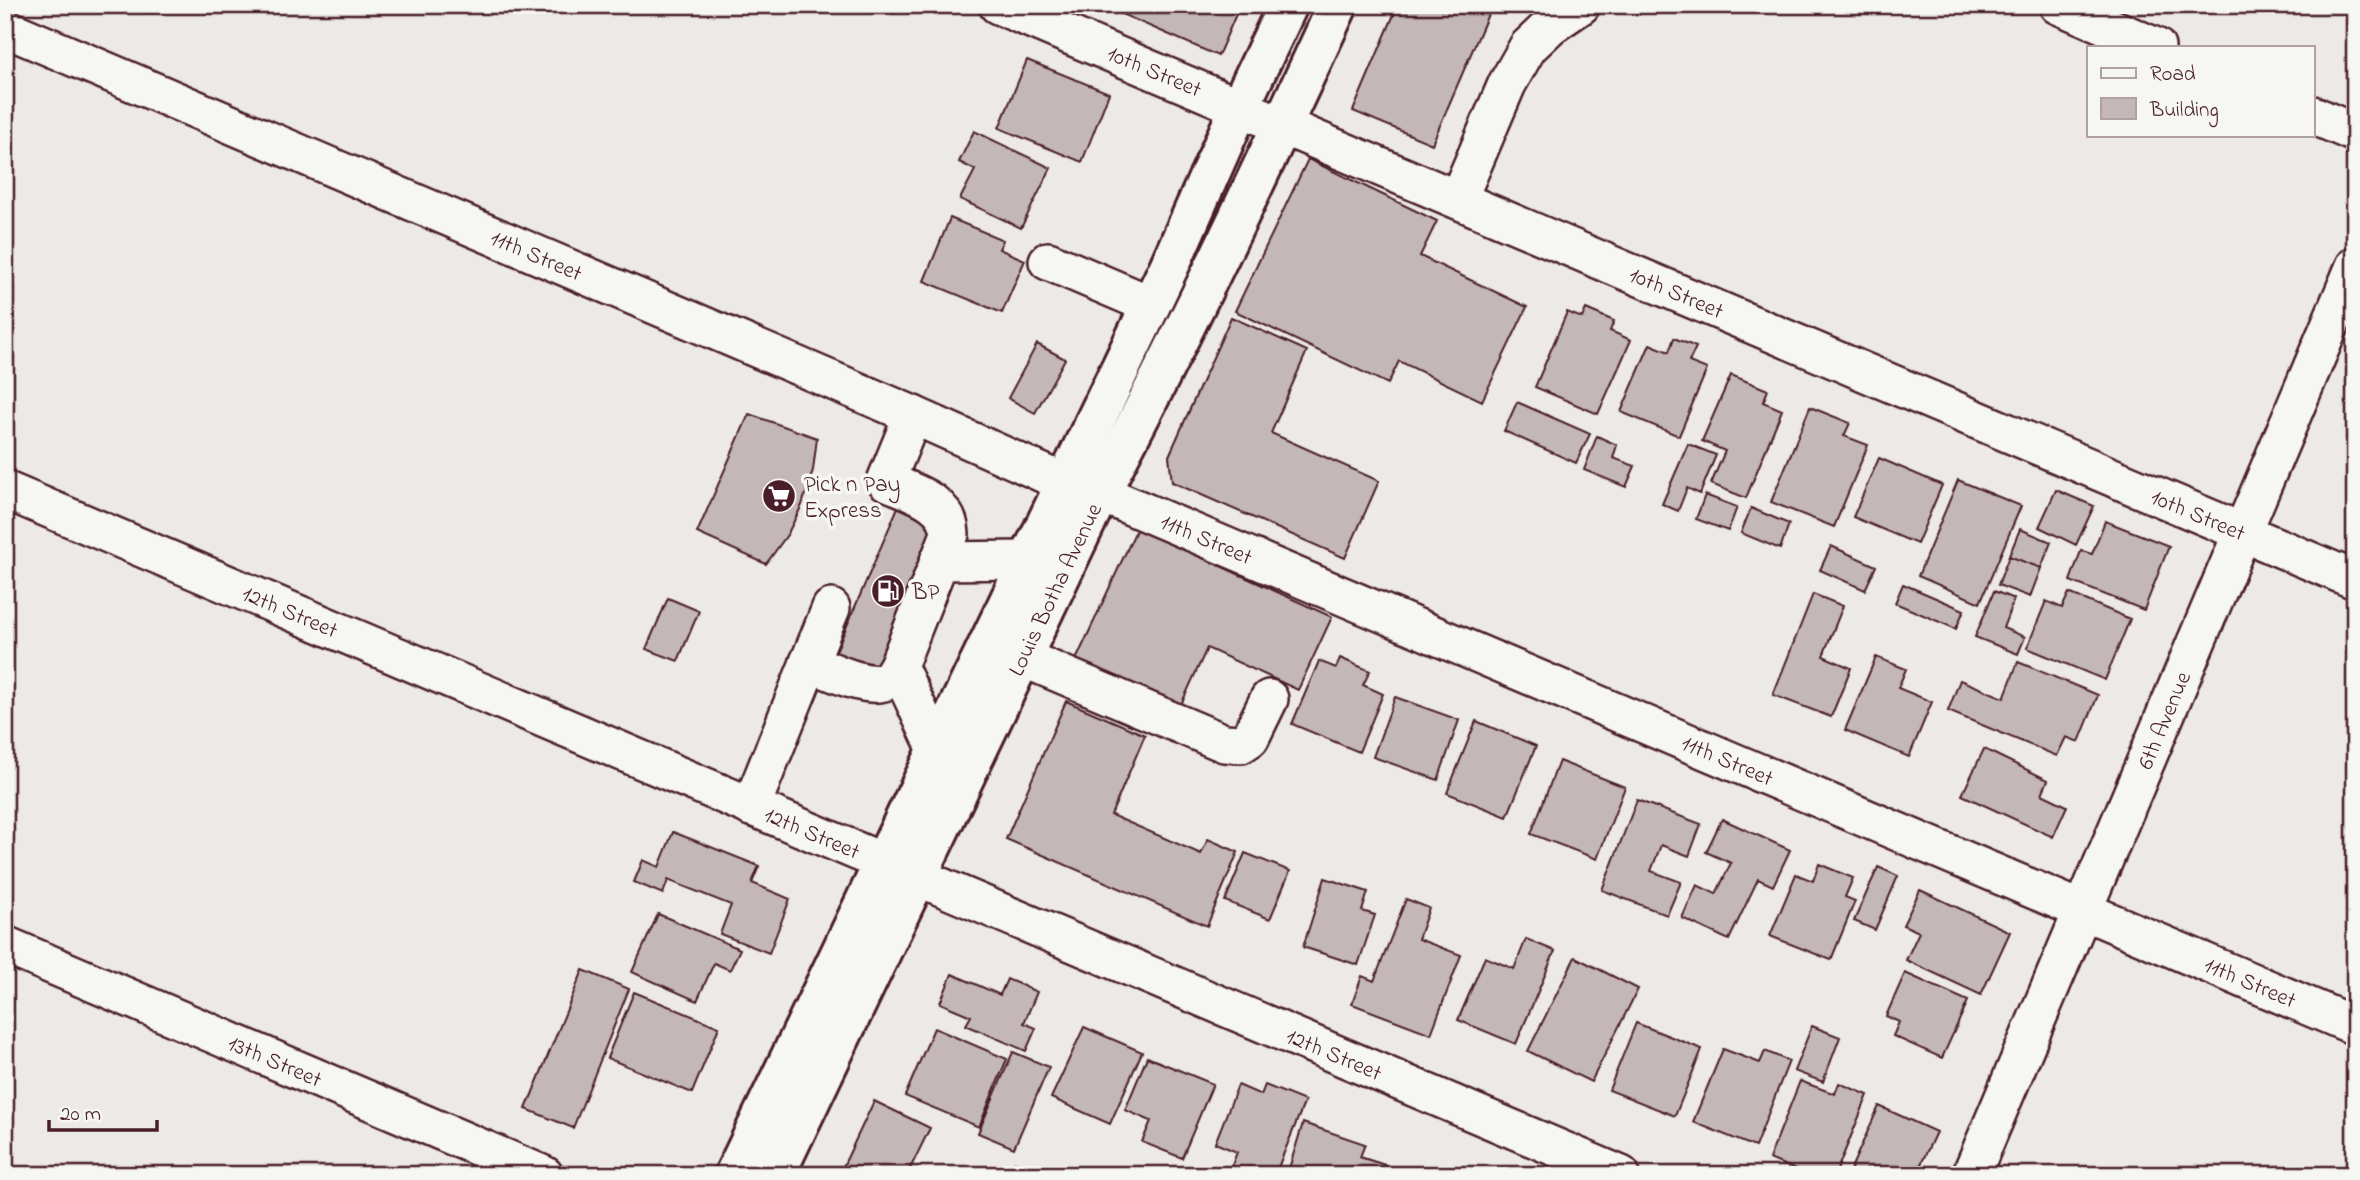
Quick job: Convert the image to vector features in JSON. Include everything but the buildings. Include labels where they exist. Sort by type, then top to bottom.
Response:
[{"type":"main road","name":"Louis Botha Avenue","points":[[775,1175],[1023,658],[1151,305],[1288,5]]},
{"type":"main road","name":"Louis Botha Avenue","points":[[734,1175],[1028,560],[1145,408],[1338,5]]},
{"type":"street","name":"10th Street","points":[[998,5],[1044,14],[1240,106],[2355,580]]},
{"type":"street","points":[[1458,200],[1507,84],[1528,47],[1550,26],[1581,5]]},
{"type":"street","points":[[2058,5],[2154,46]]},
{"type":"street","name":"11th Street","points":[[5,28],[2355,1026]]},
{"type":"street","points":[[2314,114],[2355,132]]},
{"type":"street","points":[[1048,261],[1151,305]]},
{"type":"street","name":"6th Avenue","points":[[1970,1175],[2355,266]]},
{"type":"street","points":[[808,662],[860,682],[875,684],[887,681],[898,666],[950,534],[950,523],[945,513],[930,501],[886,481],[913,415]]},
{"type":"street","name":"12th Street","points":[[5,490],[1621,1175]]},
{"type":"street","points":[[939,561],[1028,560]]},
{"type":"street","points":[[751,807],[831,608]]},
{"type":"street","points":[[1023,658],[1224,743],[1241,744],[1250,738],[1269,699]]},
{"type":"street","points":[[898,666],[937,750]]},
{"type":"street","name":"13th Street","points":[[5,945],[544,1175]]},
{"type":"place","name":"Pick n Pay Express","points":[[779,496]]},
{"type":"place","name":"BP","points":[[888,591]]}]
